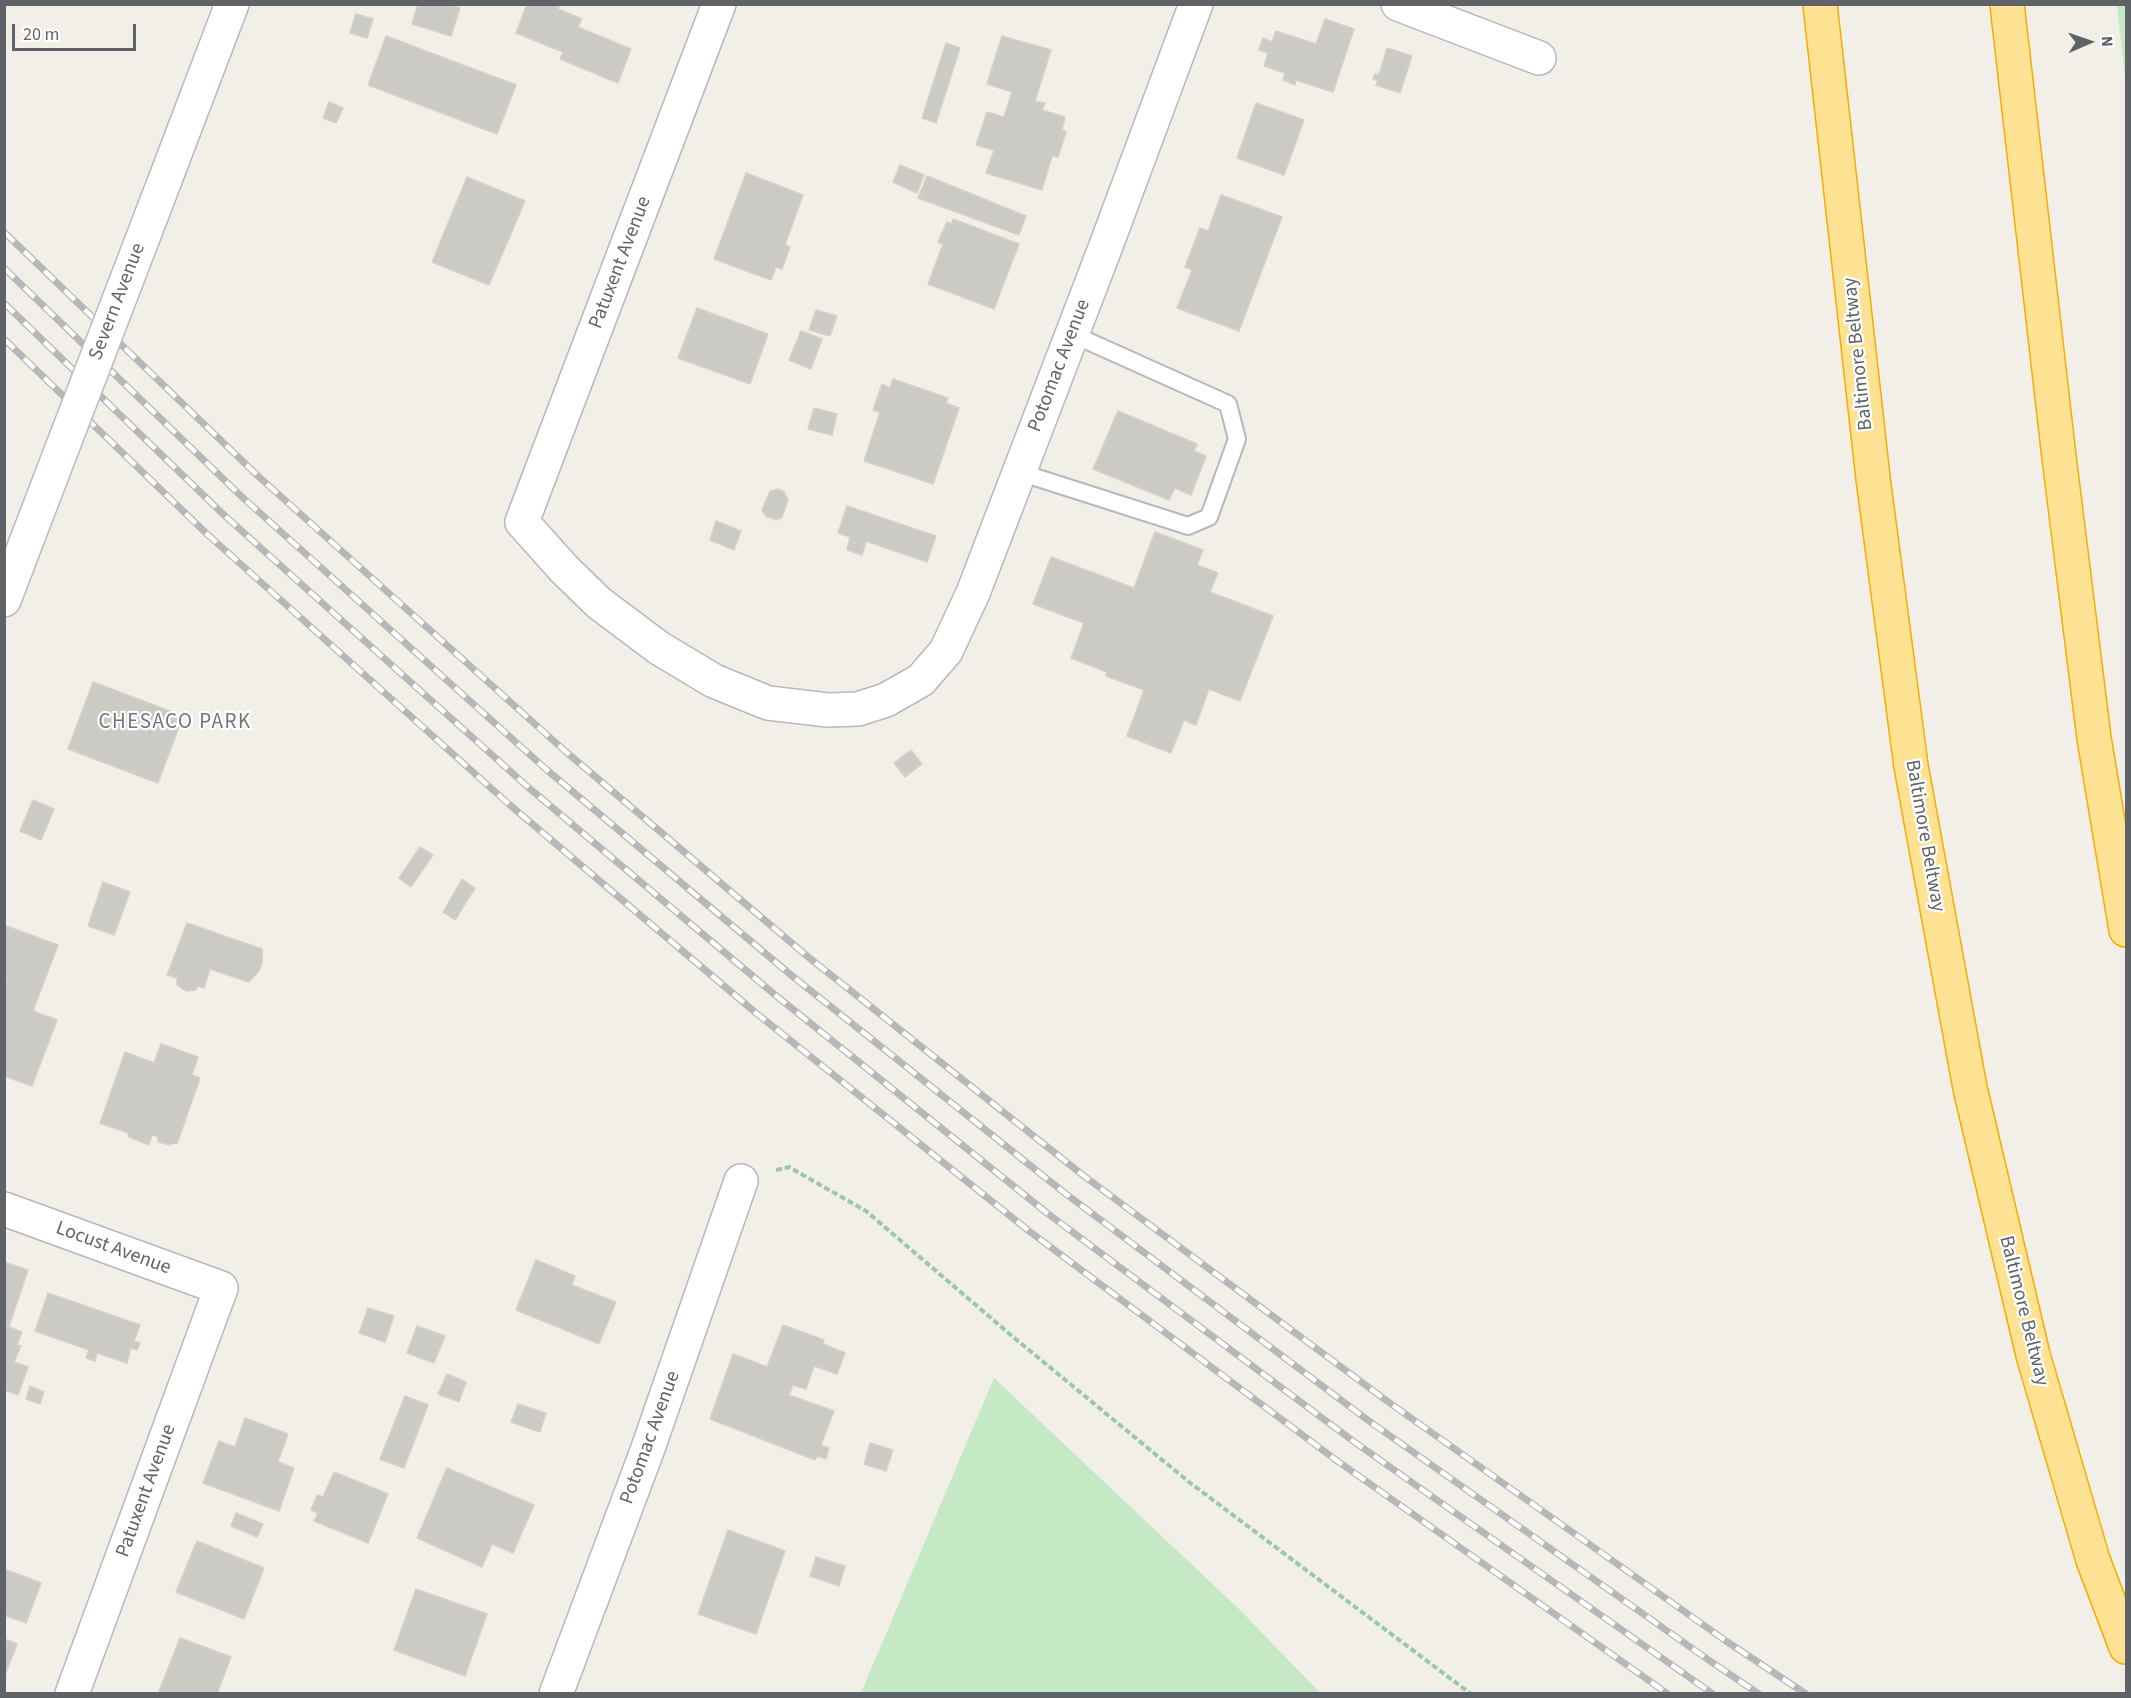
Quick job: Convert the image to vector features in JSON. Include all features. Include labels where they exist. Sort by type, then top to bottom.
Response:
[{"type":"highway","name":"Baltimore Beltway","points":[[1820,4],[1873,478],[1911,766],[1970,1088],[2032,1355],[2093,1560],[2127,1647]]},
{"type":"highway","points":[[2007,4],[2094,738],[2127,930]]},
{"type":"street","name":"Severn Avenue","points":[[4,600],[232,4]]},
{"type":"street","name":"Patuxent Avenue","points":[[522,522],[719,4]]},
{"type":"street","name":"Potomac Avenue","points":[[522,522],[564,569],[599,603],[659,648],[714,681],[768,703],[803,708],[858,709],[886,700],[921,680],[946,651],[973,593],[1196,4]]},
{"type":"street","points":[[1398,4],[1539,58]]},
{"type":"street","name":"Potomac Avenue","points":[[555,1694],[647,1451],[741,1181]]},
{"type":"street","name":"Locust Avenue","points":[[4,1209],[221,1288]]},
{"type":"street","name":"Patuxent Avenue","points":[[72,1694],[221,1288]]},
{"type":"lane","points":[[1019,472],[1188,526],[1209,517],[1238,439],[1228,404],[1072,334]]},
{"type":"path","points":[[741,1181],[764,1172],[789,1167],[866,1211],[1012,1336],[1189,1482],[1471,1694]]},
{"type":"green space","points":[[2117,5],[2126,5],[2126,86]]},
{"type":"green space","points":[[994,1378],[1241,1611],[1320,1693],[861,1693]]},
{"type":"building","points":[[418,4],[449,4],[460,8],[451,36],[412,24]]},
{"type":"building","points":[[527,4],[560,4],[558,9],[582,19],[578,27],[631,49],[618,83],[560,59],[563,52],[516,33]]},
{"type":"building","points":[[356,14],[373,19],[367,38],[350,33]]},
{"type":"building","points":[[1325,19],[1354,29],[1333,92],[1296,80],[1295,85],[1283,80],[1285,73],[1264,66],[1268,53],[1259,50],[1263,38],[1272,42],[1276,31],[1316,44]]},
{"type":"building","points":[[386,36],[516,85],[497,134],[368,85]]},
{"type":"building","points":[[1002,36],[1051,50],[1035,101],[1045,103],[1042,110],[1065,117],[1062,130],[1066,132],[1058,157],[1052,156],[1042,190],[986,173],[994,150],[976,145],[987,112],[1004,117],[1012,92],[987,84]]},
{"type":"building","points":[[946,43],[960,48],[936,123],[922,118]]},
{"type":"building","points":[[1387,48],[1412,56],[1400,93],[1376,85],[1378,81],[1373,79],[1375,74],[1379,75]]},
{"type":"building","points":[[329,102],[343,108],[336,123],[323,118]]},
{"type":"building","points":[[1256,103],[1304,120],[1284,175],[1237,158]]},
{"type":"building","points":[[900,165],[924,175],[917,193],[893,182]]},
{"type":"building","points":[[746,173],[803,195],[785,245],[790,247],[782,269],[776,267],[771,280],[714,259]]},
{"type":"building","points":[[927,176],[1026,216],[1019,235],[918,198]]},
{"type":"building","points":[[467,177],[525,201],[489,285],[432,262]]},
{"type":"building","points":[[1221,195],[1282,217],[1239,331],[1177,308],[1192,270],[1185,267],[1200,228],[1208,231]]},
{"type":"building","points":[[953,219],[1019,244],[994,309],[928,284],[943,244],[938,242],[947,222],[952,224]]},
{"type":"building","points":[[697,308],[768,334],[750,384],[678,358]]},
{"type":"building","points":[[816,310],[837,316],[830,336],[809,330]]},
{"type":"building","points":[[801,331],[822,339],[811,369],[789,360]]},
{"type":"building","points":[[893,379],[948,398],[946,403],[959,408],[933,484],[864,461],[880,412],[873,410],[882,384],[890,388]]},
{"type":"building","points":[[814,408],[837,414],[832,435],[808,429]]},
{"type":"building","points":[[1118,411],[1197,444],[1194,451],[1206,456],[1191,495],[1175,488],[1169,500],[1093,469]]},
{"type":"building","points":[[778,489],[784,492],[788,500],[782,517],[776,520],[766,516],[762,510],[770,491]]},
{"type":"building","points":[[847,506],[936,536],[927,562],[866,541],[862,555],[847,550],[850,537],[838,533]]},
{"type":"building","points":[[716,521],[741,531],[734,550],[710,540]]},
{"type":"building","points":[[1155,532],[1203,550],[1197,565],[1218,573],[1210,592],[1273,616],[1240,701],[1209,689],[1196,725],[1184,720],[1171,753],[1127,736],[1144,690],[1106,676],[1107,672],[1071,658],[1084,623],[1033,604],[1051,557],[1134,588]]},
{"type":"building","points":[[93,682],[183,716],[158,783],[68,749]]},
{"type":"building","points":[[911,750],[922,764],[905,777],[894,763]]},
{"type":"building","points":[[33,800],[54,809],[41,840],[20,831]]},
{"type":"building","points":[[420,847],[433,855],[411,887],[399,878]]},
{"type":"building","points":[[462,879],[475,888],[455,920],[443,912]]},
{"type":"building","points":[[103,882],[130,892],[114,935],[88,926]]},
{"type":"building","points":[[187,923],[262,949],[259,971],[249,982],[210,969],[204,988],[198,986],[195,990],[186,991],[177,985],[177,978],[167,975]]},
{"type":"building","points":[[4,925],[58,945],[33,1011],[57,1020],[32,1086],[4,1076],[4,987],[7,981],[4,981]]},
{"type":"building","points":[[161,1044],[198,1057],[192,1075],[200,1078],[177,1144],[158,1142],[157,1136],[152,1135],[149,1145],[129,1137],[128,1133],[100,1123],[125,1052],[154,1063]]},
{"type":"building","points":[[536,1260],[575,1276],[572,1285],[616,1302],[599,1344],[516,1310]]},
{"type":"building","points":[[4,1262],[28,1270],[9,1326],[4,1324]]},
{"type":"building","points":[[48,1293],[140,1325],[134,1341],[140,1343],[137,1350],[131,1348],[127,1363],[97,1353],[95,1361],[86,1358],[89,1350],[35,1331]]},
{"type":"building","points":[[368,1308],[394,1316],[385,1342],[359,1333]]},
{"type":"building","points":[[4,1325],[22,1332],[17,1345],[21,1346],[14,1362],[28,1367],[18,1395],[4,1390]]},
{"type":"building","points":[[783,1325],[824,1340],[823,1344],[845,1353],[837,1374],[814,1366],[806,1389],[793,1385],[789,1395],[834,1411],[821,1445],[829,1448],[826,1459],[817,1456],[815,1460],[710,1419],[733,1354],[767,1367]]},
{"type":"building","points":[[417,1326],[445,1336],[434,1363],[407,1353]]},
{"type":"building","points":[[447,1374],[466,1382],[459,1402],[438,1394]]},
{"type":"building","points":[[30,1386],[44,1392],[40,1404],[26,1399]]},
{"type":"building","points":[[405,1396],[428,1405],[404,1468],[380,1459]]},
{"type":"building","points":[[518,1404],[546,1413],[540,1432],[511,1422]]},
{"type":"building","points":[[245,1418],[288,1434],[278,1462],[294,1468],[279,1511],[203,1483],[219,1441],[235,1447]]},
{"type":"building","points":[[870,1443],[893,1450],[886,1471],[864,1464]]},
{"type":"building","points":[[447,1468],[534,1505],[513,1553],[492,1544],[482,1567],[417,1538]]},
{"type":"building","points":[[334,1472],[388,1494],[368,1543],[314,1521],[318,1513],[311,1510],[317,1495],[323,1497]]},
{"type":"building","points":[[236,1513],[263,1524],[257,1537],[231,1526]]},
{"type":"building","points":[[728,1530],[785,1551],[756,1634],[698,1614]]},
{"type":"building","points":[[197,1541],[264,1568],[244,1619],[176,1592]]},
{"type":"building","points":[[816,1557],[845,1566],[839,1586],[810,1576]]},
{"type":"building","points":[[4,1569],[41,1583],[26,1623],[4,1615]]},
{"type":"building","points":[[416,1589],[487,1614],[465,1676],[394,1650]]},
{"type":"building","points":[[180,1638],[231,1657],[217,1694],[158,1694]]},
{"type":"building","points":[[4,1639],[17,1644],[4,1678]]},
{"type":"railway","points":[[4,232],[258,476],[565,751],[807,956],[1084,1176],[1387,1401],[1726,1641],[1806,1694]]},
{"type":"railway","points":[[4,268],[241,496],[547,770],[791,975],[1066,1194],[1369,1421],[1759,1694]]},
{"type":"railway","points":[[4,303],[224,515],[529,788],[774,994],[1047,1213],[1353,1441],[1713,1694]]},
{"type":"railway","points":[[4,339],[207,534],[511,806],[756,1013],[1029,1231],[1336,1460],[1668,1694]]},
{"type":"district","name":"CHESACO PARK","points":[[175,723]]}]
